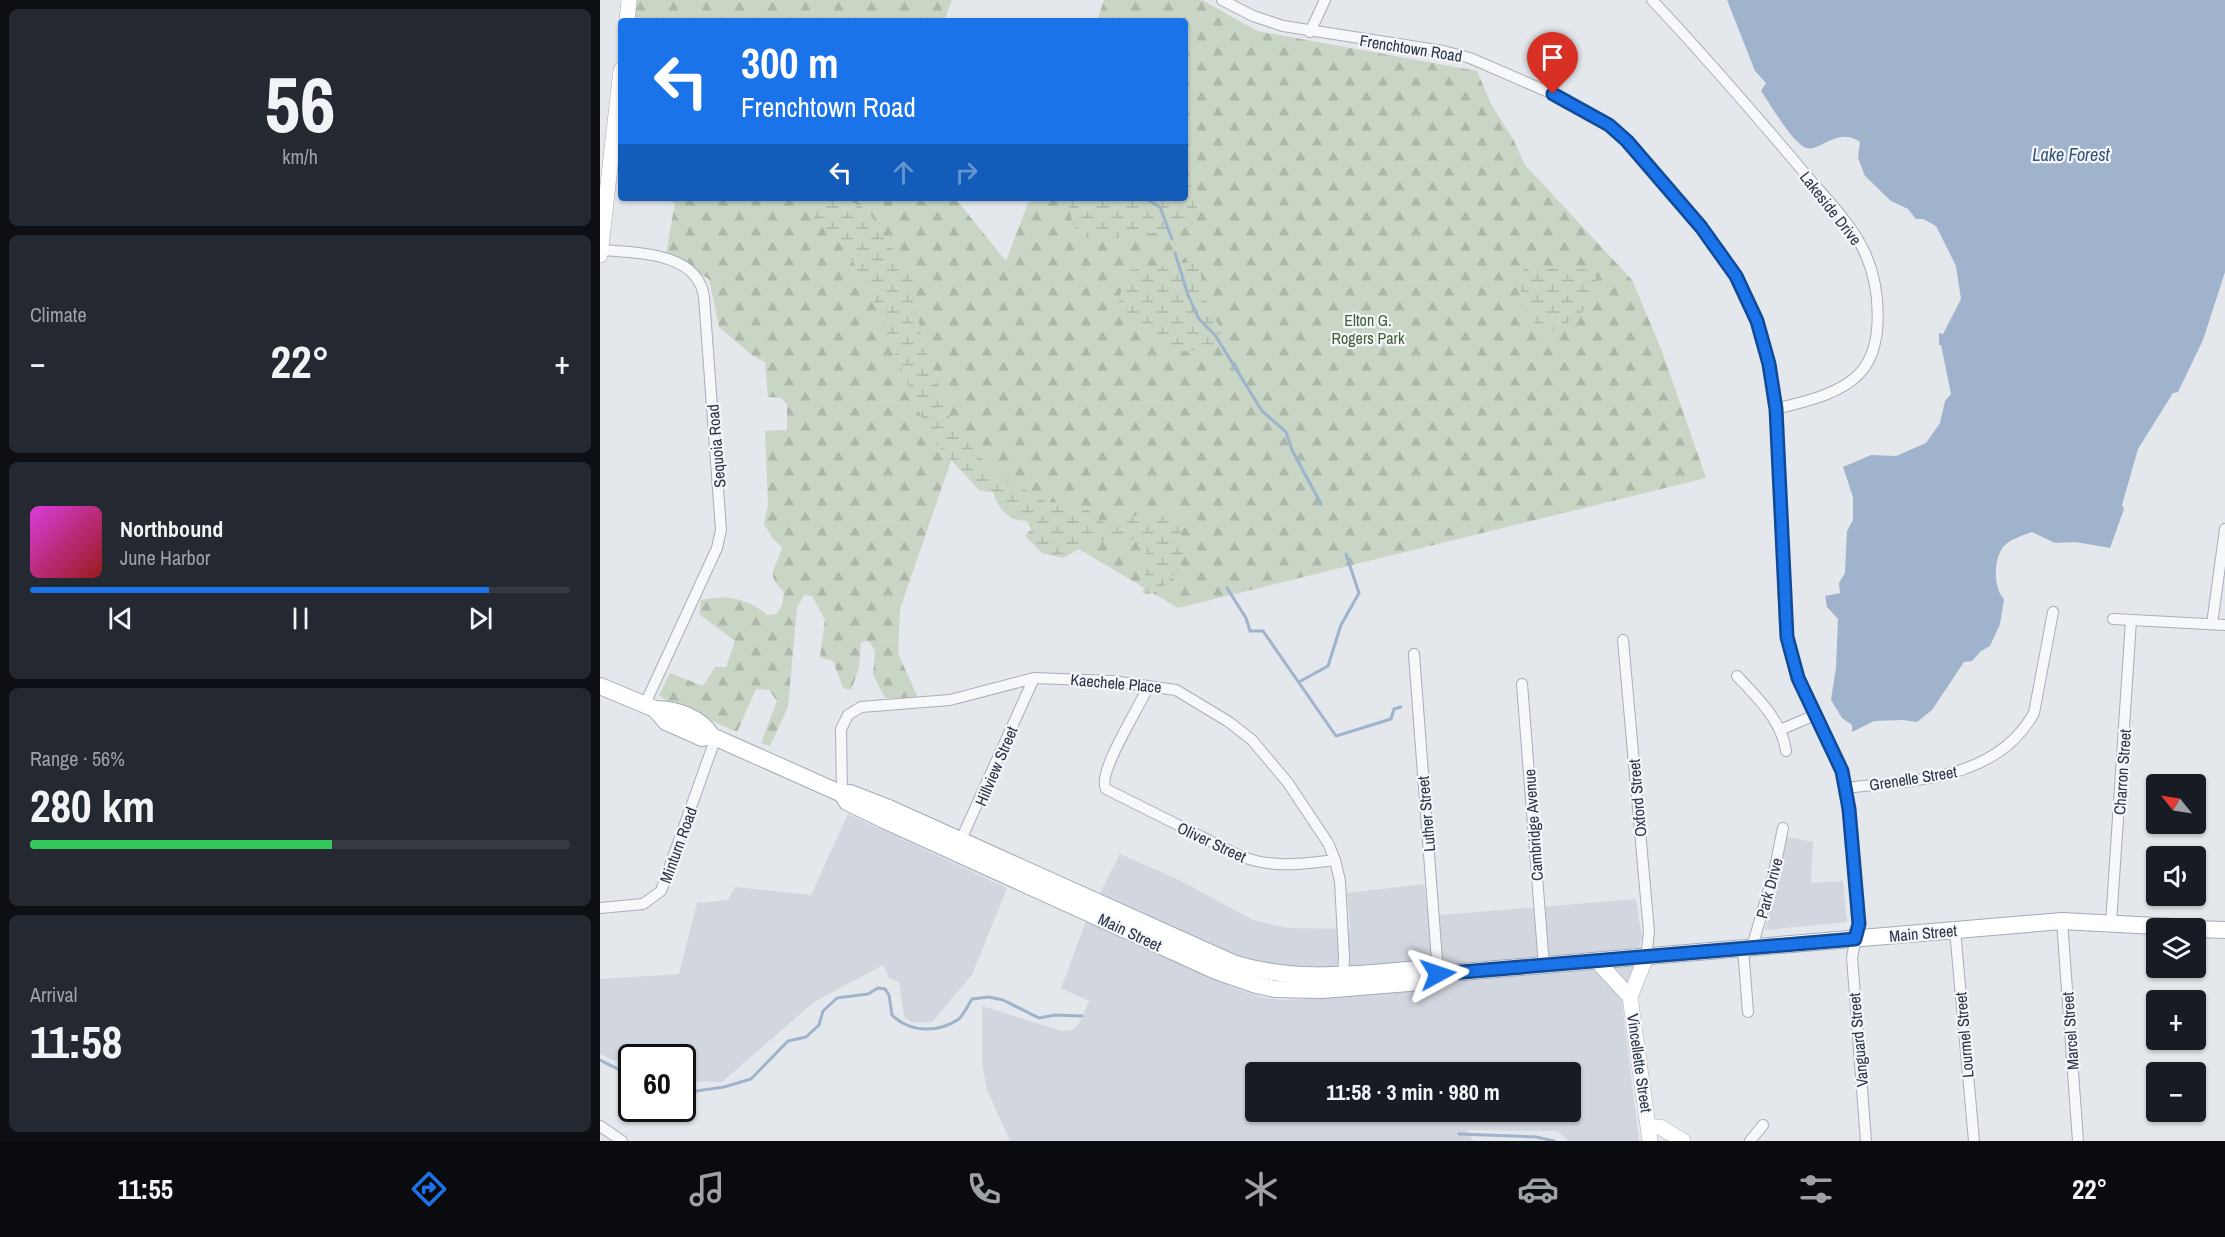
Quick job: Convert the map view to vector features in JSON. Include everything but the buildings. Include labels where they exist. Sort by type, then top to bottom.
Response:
[{"type":"main road","name":"Main Street","points":[[600,686],[650,707],[666,722],[702,738],[714,737],[842,794],[861,797],[958,847],[1232,970],[1342,982],[1421,969],[1438,974],[2062,921],[2146,926]]},
{"type":"main road","name":"Main Street","points":[[2206,929],[2225,930]]},
{"type":"street","points":[[627,18],[629,0]]},
{"type":"street","name":"Frenchtown Road","points":[[1222,0],[1266,21],[1310,32],[1443,51],[1470,58],[1553,94],[1609,125],[1627,141],[1701,227],[1736,276],[1762,338],[1769,364],[1776,409],[1787,637],[1793,664],[1842,771],[1846,788],[1859,924],[1855,939]]},
{"type":"street","points":[[1310,32],[1325,0]]},
{"type":"street","name":"Lakeside Drive","points":[[1652,0],[1706,57],[1837,212],[1859,242],[1872,271],[1875,287],[1875,335],[1873,347],[1861,372],[1832,391],[1776,409]]},
{"type":"street","points":[[600,253],[618,96]]},
{"type":"street","name":"Sequoia Road","points":[[600,253],[625,252],[682,264],[698,277],[704,297],[721,530],[717,548],[650,707]]},
{"type":"street","points":[[2212,624],[2225,529]]},
{"type":"street","name":"Grenelle Street","points":[[1846,788],[1947,776],[1979,764],[2006,747],[2026,727],[2034,713],[2053,612]]},
{"type":"street","points":[[2113,619],[2225,625]]},
{"type":"street","name":"Charron Street","points":[[2111,924],[2131,620]]},
{"type":"street","name":"Oxford Street","points":[[1623,640],[1649,932],[1646,957]]},
{"type":"street","name":"Luther Street","points":[[1413,654],[1438,974]]},
{"type":"street","points":[[1737,676],[1754,694],[1780,730],[1786,752]]},
{"type":"street","name":"Kaechele Place","points":[[842,794],[841,729],[853,710],[868,705],[950,700],[1034,678],[1112,681],[1148,687],[1165,687],[1188,695],[1252,740],[1288,783],[1328,843],[1335,860],[1342,914],[1342,982]]},
{"type":"street","name":"Hillview Street","points":[[958,847],[1034,678]]},
{"type":"street","name":"Cambridge Avenue","points":[[1522,684],[1544,966]]},
{"type":"street","name":"Oliver Street","points":[[1148,687],[1108,765],[1103,781],[1104,786],[1116,796],[1248,859],[1269,864],[1335,860]]},
{"type":"street","points":[[1780,730],[1815,715]]},
{"type":"street","name":"Minturn Road","points":[[600,908],[643,904],[661,891],[714,737]]},
{"type":"street","name":"Park Drive","points":[[1747,948],[1774,872],[1783,828]]},
{"type":"street","name":"Marcel Street","points":[[2062,921],[2078,1141]]},
{"type":"street","name":"Lourmel Street","points":[[1955,930],[1974,1141]]},
{"type":"street","name":"Vanguard Street","points":[[1855,939],[1852,957],[1853,988],[1866,1141]]},
{"type":"street","points":[[1747,948],[1748,1012]]},
{"type":"street","name":"Vincellette Street","points":[[1646,957],[1630,997],[1649,1134],[1660,1127],[1683,1141]]},
{"type":"street","name":"Vincellette Street","points":[[1597,961],[1630,997]]},
{"type":"street","points":[[1750,1141],[1763,1125]]},
{"type":"street","points":[[600,1126],[622,1141]]},
{"type":"shaded area","points":[[848,814],[1007,888],[972,975],[932,1022],[912,1022],[904,1017],[899,982],[889,978],[883,965],[814,1002],[722,1082],[696,1081],[696,1044],[618,1044],[618,1062],[600,1054],[600,979],[679,974],[697,903],[728,900],[735,887],[811,895]]},
{"type":"shaded area","points":[[1787,837],[1813,842],[1811,883],[1843,881],[1847,922],[1765,930]]},
{"type":"shaded area","points":[[1120,854],[1179,880],[1253,920],[1288,928],[1350,929],[1347,893],[1424,884],[1428,916],[1636,899],[1642,937],[1622,1003],[1639,1141],[1569,1141],[1557,1131],[1468,1130],[1473,1141],[1010,1141],[987,1090],[982,1062],[982,1006],[1062,1031],[1072,1030],[1079,1024],[1089,1001],[1061,988],[1087,919]],"holes":[[[1131,910],[1224,952],[1257,962],[1337,972],[1356,968],[1349,997],[1281,1000],[1239,990],[1118,937]]]},
{"type":"green space","points":[[629,0],[952,0],[945,18],[627,18]]},
{"type":"green space","name":"Elton G. Rogers Park","points":[[1104,0],[1202,0],[1257,31],[1477,71],[1492,106],[1513,139],[1525,165],[1632,280],[1662,351],[1706,478],[1178,608],[1057,536],[954,452],[900,609],[898,653],[918,698],[885,698],[873,675],[875,651],[869,641],[861,642],[859,668],[851,690],[843,688],[833,661],[820,657],[825,620],[812,596],[804,595],[797,607],[788,707],[770,746],[761,743],[777,701],[769,690],[756,689],[737,732],[666,701],[659,695],[670,673],[703,686],[715,667],[726,667],[735,641],[699,614],[701,600],[719,597],[736,599],[760,609],[767,615],[776,614],[782,605],[784,592],[774,579],[773,570],[782,547],[773,539],[764,524],[768,505],[765,431],[787,430],[787,404],[781,398],[768,397],[765,362],[753,356],[719,327],[709,279],[666,254],[675,203],[667,201],[957,201],[1006,261],[1029,201],[1188,201],[1188,18],[1098,18]]},
{"type":"green space","points":[[1188,183],[1197,202],[1196,214],[1191,227],[1120,238],[1084,238],[1073,225],[1068,201],[1188,201]]},
{"type":"green space","points":[[811,201],[851,201],[870,212],[886,242],[911,270],[922,340],[953,426],[993,471],[1046,502],[1079,503],[1111,529],[1137,515],[1170,512],[1182,536],[1183,547],[1182,558],[1172,578],[1151,594],[1143,594],[1147,553],[1133,539],[1090,543],[1063,558],[1042,553],[1025,536],[1031,529],[1027,521],[1015,519],[1005,513],[993,492],[980,491],[929,436],[867,285],[845,249],[814,219]]},
{"type":"green space","points":[[1198,261],[1209,312],[1219,325],[1222,342],[1191,351],[1171,349],[1145,333],[1118,300],[1130,270]]},
{"type":"green space","points":[[1524,268],[1580,268],[1596,273],[1592,294],[1586,307],[1576,317],[1570,319],[1562,332],[1535,324],[1522,298],[1521,284]]},
{"type":"water","name":"Lake Forest","points":[[1727,0],[2225,0],[2225,272],[2203,340],[2178,392],[2173,393],[2138,449],[2122,505],[2124,509],[2110,548],[2076,542],[2055,543],[2032,532],[2005,545],[1998,557],[1996,572],[1998,588],[2004,599],[2000,624],[1990,646],[1981,651],[1972,661],[1964,662],[1932,710],[1917,722],[1874,721],[1852,732],[1852,725],[1842,718],[1831,700],[1836,667],[1838,619],[1827,607],[1825,596],[1840,593],[1839,583],[1845,573],[1847,531],[1853,520],[1853,497],[1843,467],[1871,455],[1896,456],[1926,443],[1940,423],[1945,401],[1951,394],[1941,345],[1939,345],[1939,333],[1943,334],[1961,299],[1956,266],[1936,226],[1923,219],[1916,219],[1908,209],[1891,201],[1865,176],[1858,158],[1860,142],[1844,137],[1809,148],[1804,147],[1793,137],[1761,91],[1766,83],[1755,71]]},
{"type":"waterway","points":[[1150,201],[1160,207],[1172,239]]},
{"type":"waterway","points":[[1175,253],[1188,295],[1199,319],[1215,335],[1262,411],[1286,432],[1292,450],[1321,504]]},
{"type":"waterway","points":[[1299,682],[1328,666],[1341,625],[1359,593],[1346,554]]},
{"type":"waterway","points":[[1227,588],[1246,618],[1250,631],[1263,631],[1336,736],[1391,719],[1394,709],[1401,707]]},
{"type":"waterway","points":[[696,1091],[724,1087],[751,1079],[788,1041],[806,1037],[819,1025],[823,1011],[837,998],[868,994],[878,988],[885,989],[889,995],[892,1015],[899,1021],[916,1028],[933,1029],[951,1024],[961,1017],[972,999],[989,997],[1003,1000],[1039,1018],[1055,1015],[1082,1016]]},
{"type":"waterway","points":[[600,1060],[618,1069]]},
{"type":"waterway","points":[[1459,1134],[1536,1137],[1554,1141]]},
{"type":"route","points":[[1438,974],[1855,939],[1859,924],[1849,809],[1842,771],[1798,678],[1787,637],[1776,409],[1769,364],[1757,321],[1736,276],[1701,227],[1627,141],[1609,125],[1553,94]]}]
